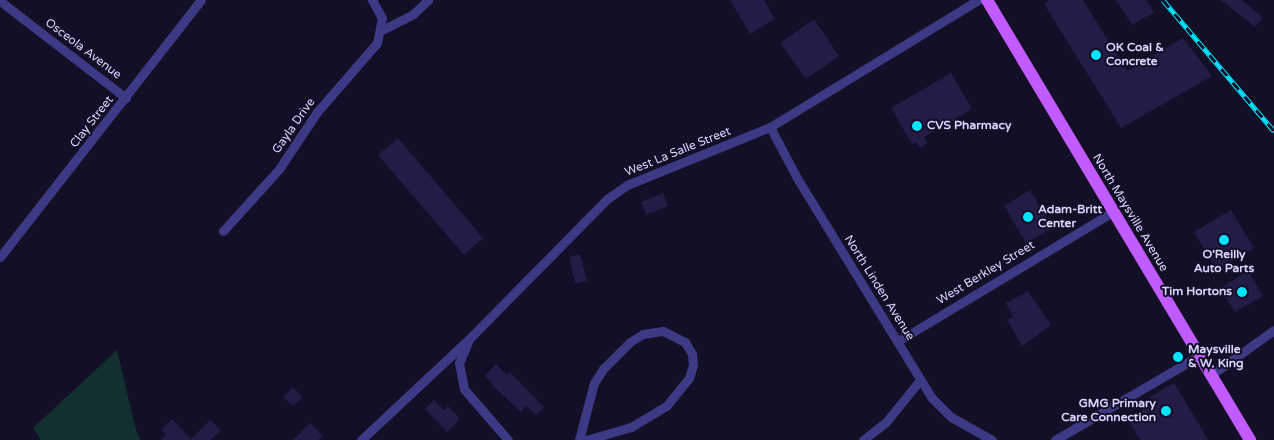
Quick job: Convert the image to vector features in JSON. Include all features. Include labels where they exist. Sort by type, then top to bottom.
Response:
[{"type":"main road","name":"North Maysville Avenue","points":[[987,0],[1250,440]]},
{"type":"street","name":"Clay Street","points":[[0,257],[201,0]]},
{"type":"street","name":"Gayla Drive","points":[[223,231],[279,170],[317,112],[369,55],[380,31],[380,9],[372,0]]},
{"type":"street","points":[[380,31],[413,14],[428,0]]},
{"type":"street","name":"West La Salle Street","points":[[361,440],[469,339],[606,199],[627,185],[770,127],[978,0]]},
{"type":"street","name":"Osceola Avenue","points":[[0,1],[11,4],[126,98]]},
{"type":"street","name":"North Linden Avenue","points":[[770,127],[797,178],[920,380],[951,417],[992,440]]},
{"type":"street","name":"West Berkley Street","points":[[898,341],[1113,212]]},
{"type":"street","points":[[1210,375],[1274,330]]},
{"type":"street","points":[[579,440],[594,383],[603,369],[630,342],[643,334],[663,331],[685,342],[692,354],[691,372],[684,386],[666,406],[631,427],[586,440]]},
{"type":"street","points":[[469,339],[459,363],[464,389],[508,440]]},
{"type":"street","points":[[1055,440],[1199,356]]},
{"type":"street","points":[[863,440],[886,422],[920,380]]},
{"type":"green space","points":[[117,350],[136,430],[141,440],[41,440],[33,428]]},
{"type":"building","points":[[730,0],[764,0],[775,19],[750,34]]},
{"type":"building","name":"OK Coal & Concrete","points":[[1050,0],[1083,0],[1127,71],[1183,38],[1212,76],[1121,128],[1044,4]]},
{"type":"building","points":[[1116,0],[1146,0],[1154,12],[1132,25]]},
{"type":"building","points":[[1221,0],[1242,0],[1263,18],[1255,27]]},
{"type":"building","points":[[814,19],[839,56],[806,79],[780,43]]},
{"type":"building","name":"CVS Pharmacy","points":[[951,73],[972,109],[924,137],[927,143],[920,148],[916,142],[912,144],[891,108]]},
{"type":"building","points":[[398,138],[483,238],[464,255],[378,155]]},
{"type":"building","name":"Adam-Britt Center","points":[[1030,190],[1053,228],[1026,243],[1004,206]]},
{"type":"building","points":[[663,193],[668,206],[646,215],[641,202]]},
{"type":"building","name":"O'Reilly Auto Parts","points":[[1231,210],[1254,248],[1217,270],[1194,232]]},
{"type":"building","points":[[580,254],[587,281],[575,284],[569,257]]},
{"type":"building","name":"Tim Hortons","points":[[1248,271],[1263,296],[1235,312],[1220,288]]},
{"type":"building","points":[[1028,291],[1051,325],[1022,346],[1007,320],[1013,317],[1006,303]]},
{"type":"building","points":[[496,364],[507,375],[510,372],[544,407],[536,415],[526,406],[521,412],[494,387],[485,375]]},
{"type":"building","name":"GMG Primary Care Connection","points":[[1174,383],[1208,440],[1140,440],[1127,419],[1154,403],[1150,397]]},
{"type":"building","points":[[293,387],[303,397],[293,406],[283,397]]},
{"type":"building","points":[[434,400],[443,410],[448,406],[457,415],[459,420],[447,432],[425,409]]},
{"type":"building","points":[[172,419],[191,439],[210,420],[221,430],[211,440],[160,440],[166,435],[161,430]]},
{"type":"building","points":[[310,423],[323,436],[318,440],[293,440]]},
{"type":"railway","points":[[1163,0],[1274,131]]},
{"type":"place","name":"OK Coal & Concrete","points":[[1096,55]]},
{"type":"place","name":"CVS Pharmacy","points":[[917,126]]},
{"type":"place","name":"Adam-Britt Center","points":[[1028,217]]},
{"type":"place","name":"O'Reilly Auto Parts","points":[[1224,240]]},
{"type":"place","name":"Tim Hortons","points":[[1242,292]]},
{"type":"place","name":"Maysville & W. King","points":[[1178,357]]},
{"type":"place","name":"GMG Primary Care Connection","points":[[1166,411]]}]
